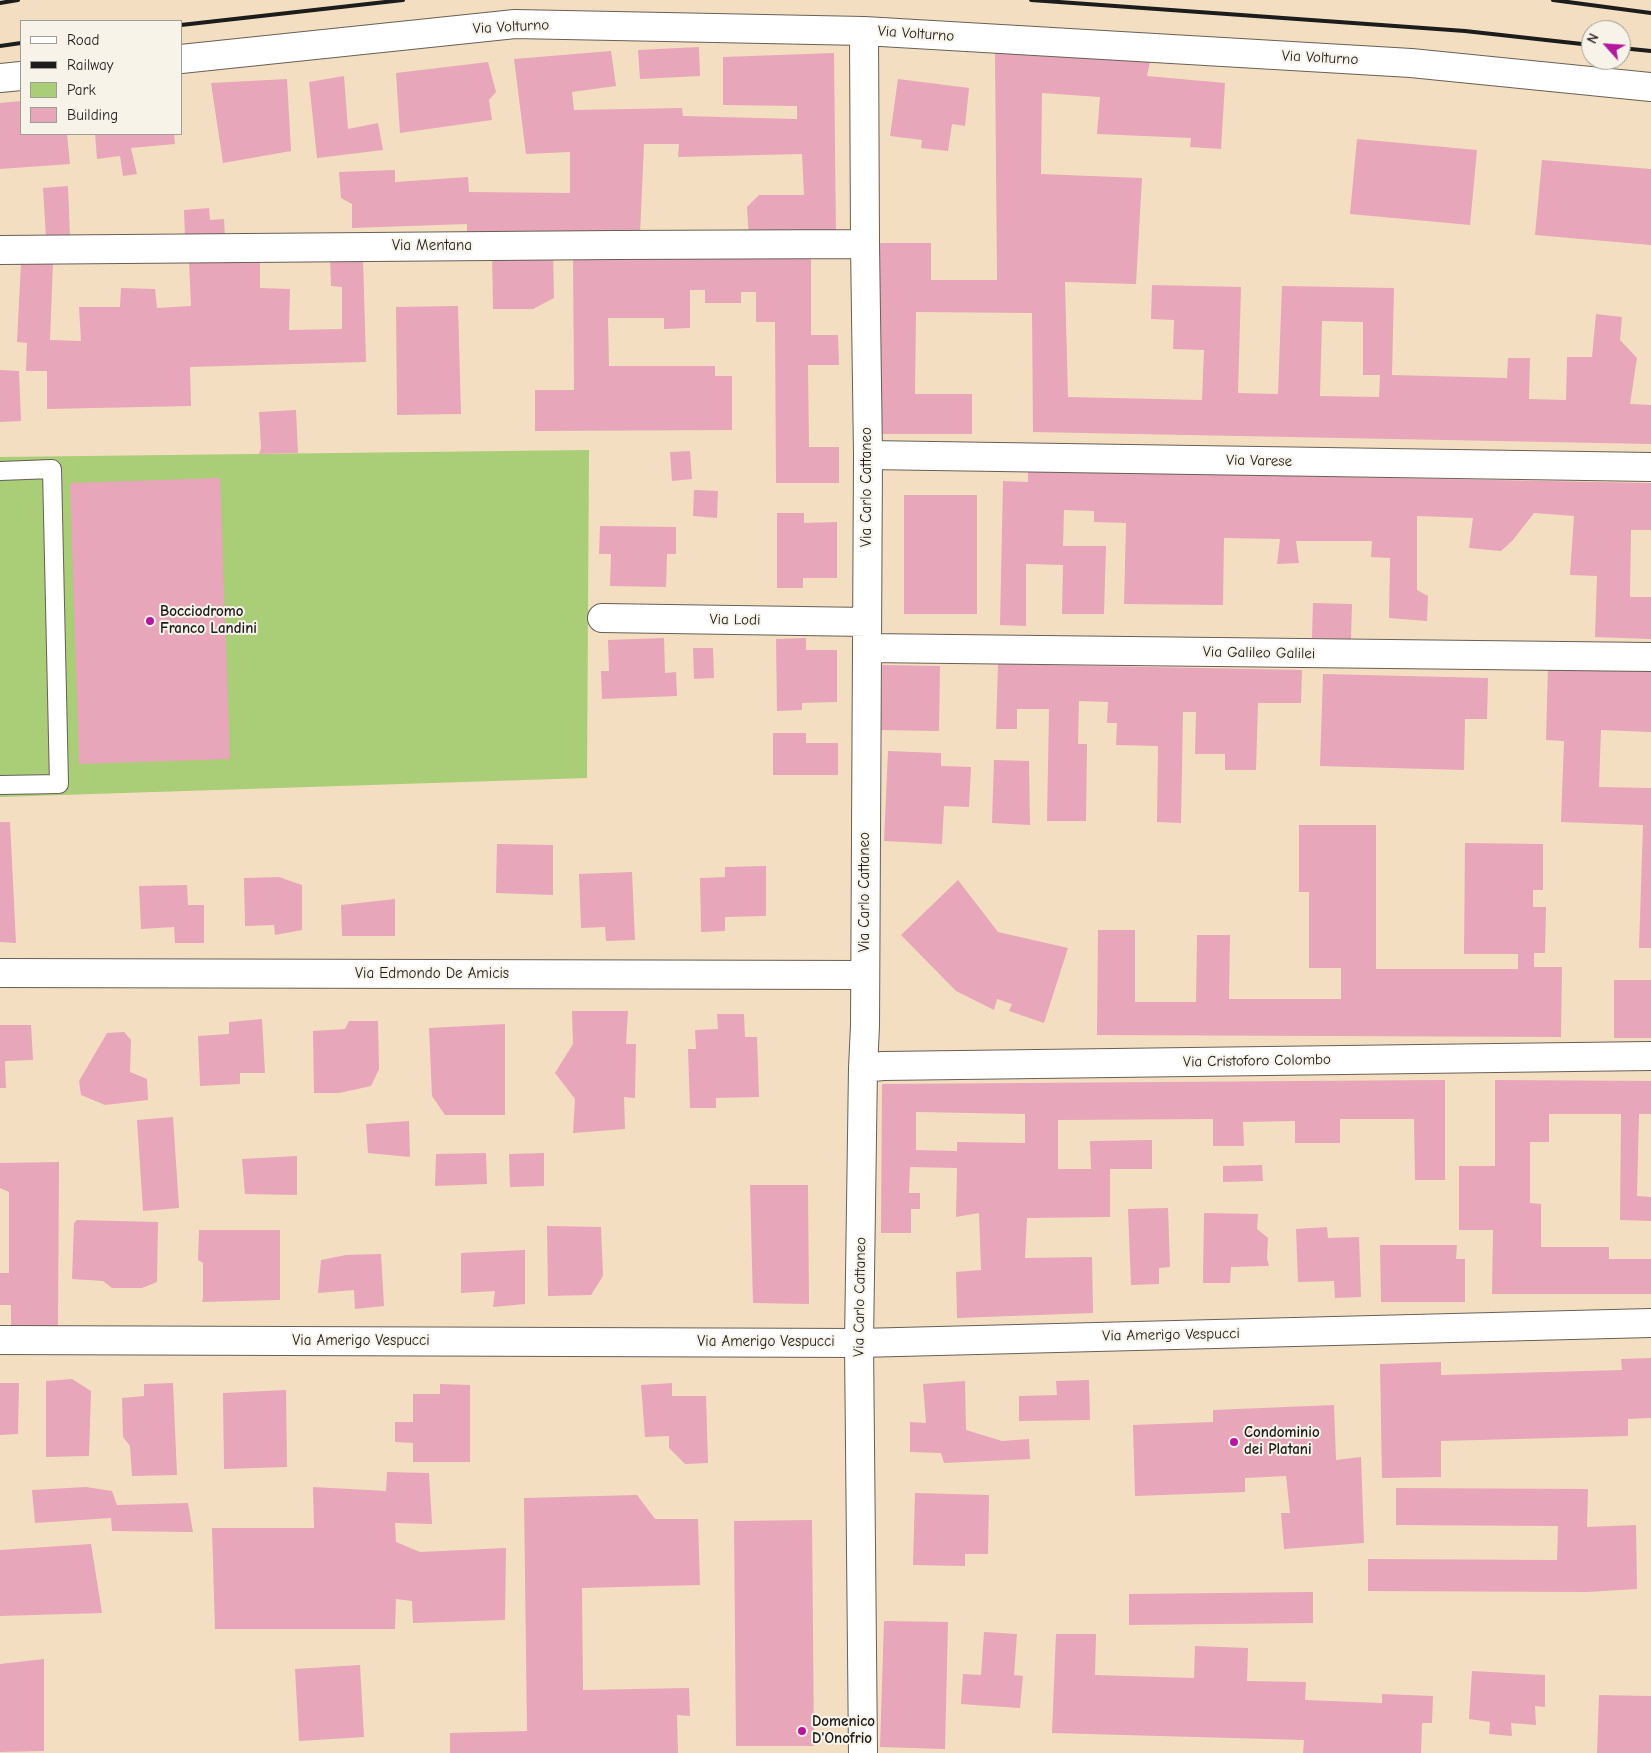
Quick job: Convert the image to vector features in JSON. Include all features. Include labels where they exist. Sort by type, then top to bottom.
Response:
[{"type":"street","name":"Via Volturno","points":[[182,59],[515,24],[864,31],[1411,63],[1651,87]]},
{"type":"street","name":"Via Carlo Cattaneo","points":[[863,1753],[859,1343],[865,975],[868,455],[864,244],[864,31]]},
{"type":"street","points":[[0,78],[20,76]]},
{"type":"street","name":"Via Mentana","points":[[0,250],[864,244]]},
{"type":"street","name":"Via Varese","points":[[868,455],[1651,467]]},
{"type":"street","name":"Via Lodi","points":[[602,618],[867,635]]},
{"type":"street","name":"Via Galileo Galilei","points":[[867,635],[1651,657]]},
{"type":"street","name":"Via Edmondo De Amicis","points":[[0,973],[865,975]]},
{"type":"street","name":"Via Cristoforo Colombo","points":[[863,1068],[893,1066],[1651,1056]]},
{"type":"street","name":"Via Amerigo Vespucci","points":[[0,1340],[859,1343],[1651,1323]]},
{"type":"lane","points":[[0,471],[52,469],[59,784],[0,785]]},
{"type":"green space","points":[[589,450],[587,778],[0,797],[0,457]]},
{"type":"building","points":[[699,47],[700,76],[640,79],[638,50]]},
{"type":"building","points":[[611,51],[616,86],[572,92],[574,110],[682,108],[683,116],[797,119],[797,106],[723,105],[723,57],[834,53],[836,238],[749,239],[747,207],[759,195],[804,195],[802,154],[678,157],[679,144],[644,144],[640,234],[467,238],[467,224],[352,228],[352,204],[341,198],[339,172],[395,170],[395,182],[468,177],[469,192],[570,193],[570,152],[526,154],[514,59]]},
{"type":"building","points":[[995,52],[1150,62],[1147,76],[1225,83],[1221,149],[1190,147],[1191,138],[1097,134],[1100,97],[1042,93],[1041,174],[1142,178],[1136,284],[1065,282],[1068,397],[1202,400],[1204,350],[1173,349],[1174,320],[1151,319],[1152,285],[1241,287],[1238,393],[1278,394],[1282,286],[1394,288],[1392,375],[1507,378],[1508,358],[1530,358],[1529,399],[1566,400],[1567,357],[1592,357],[1596,314],[1622,317],[1620,340],[1637,358],[1630,404],[1651,405],[1651,444],[1033,432],[1032,313],[916,312],[915,394],[972,394],[972,434],[878,434],[879,243],[931,243],[931,280],[997,280]],"holes":[[[1322,321],[1363,322],[1363,375],[1380,375],[1379,397],[1320,396]]]},
{"type":"building","points":[[488,62],[496,92],[489,100],[492,120],[400,133],[396,73]]},
{"type":"building","points":[[344,76],[348,129],[378,123],[383,150],[317,158],[309,82]]},
{"type":"building","points":[[287,79],[291,151],[223,163],[211,83]]},
{"type":"building","points":[[898,79],[969,88],[965,126],[952,124],[948,151],[921,148],[922,140],[890,136]]},
{"type":"building","points":[[20,101],[20,135],[67,135],[70,164],[0,169],[0,103]]},
{"type":"building","points":[[95,135],[174,135],[175,144],[131,148],[137,174],[123,176],[120,156],[97,159]]},
{"type":"building","points":[[1357,139],[1477,150],[1470,225],[1350,214]]},
{"type":"building","points":[[1542,160],[1651,169],[1651,245],[1535,235]]},
{"type":"building","points":[[68,186],[70,236],[46,238],[43,188]]},
{"type":"building","points":[[209,208],[210,220],[224,219],[225,237],[185,238],[184,210]]},
{"type":"building","points":[[492,253],[553,253],[554,298],[533,309],[493,309]]},
{"type":"building","points":[[811,253],[811,335],[838,335],[839,365],[808,365],[809,447],[839,447],[839,483],[776,483],[775,322],[756,322],[756,292],[741,292],[741,303],[705,303],[705,290],[690,290],[690,328],[664,329],[664,318],[608,318],[609,366],[715,366],[715,376],[732,376],[732,430],[535,431],[535,390],[574,390],[573,254]]},
{"type":"building","points":[[330,258],[363,259],[366,362],[190,367],[191,406],[47,409],[47,371],[26,371],[27,343],[17,342],[21,263],[53,262],[50,340],[81,341],[79,307],[120,307],[121,288],[155,289],[157,308],[191,306],[189,261],[260,260],[260,288],[290,289],[289,330],[342,329],[342,287],[331,286]]},
{"type":"building","points":[[458,306],[461,414],[397,415],[396,307]]},
{"type":"building","points":[[0,370],[19,371],[21,421],[0,422]]},
{"type":"building","points":[[296,410],[298,453],[259,454],[261,448],[259,412]]},
{"type":"building","points":[[690,451],[692,479],[672,481],[670,452]]},
{"type":"building","points":[[1028,471],[1651,483],[1651,530],[1631,530],[1630,597],[1651,597],[1651,639],[1595,637],[1597,576],[1570,575],[1574,516],[1534,513],[1513,540],[1501,551],[1469,548],[1473,518],[1417,516],[1417,590],[1428,596],[1427,621],[1389,618],[1390,558],[1371,557],[1372,541],[1296,541],[1299,563],[1277,564],[1280,539],[1224,538],[1223,605],[1124,604],[1126,523],[1094,522],[1094,511],[1064,510],[1063,546],[1106,546],[1104,614],[1062,614],[1063,565],[1026,564],[1026,626],[1000,625],[1003,481],[1028,482]]},
{"type":"building","name":"Bocciodromo Franco Landini","points":[[220,478],[230,759],[79,764],[70,483]]},
{"type":"building","points":[[694,490],[718,491],[717,518],[693,516]]},
{"type":"building","points":[[904,495],[977,495],[977,614],[904,614]]},
{"type":"building","points":[[777,513],[804,513],[804,523],[837,522],[837,578],[803,578],[803,588],[777,588]]},
{"type":"building","points":[[600,526],[676,527],[676,554],[667,554],[666,587],[610,586],[611,554],[599,554]]},
{"type":"building","points":[[1313,603],[1352,604],[1351,639],[1312,638]]},
{"type":"building","points":[[664,638],[665,673],[676,672],[677,696],[602,699],[601,671],[609,671],[608,640]]},
{"type":"building","points":[[806,638],[806,650],[837,650],[837,702],[802,703],[802,710],[777,711],[776,639]]},
{"type":"building","points":[[693,648],[713,648],[714,678],[694,679]]},
{"type":"building","points":[[998,664],[1302,670],[1301,703],[1258,703],[1256,770],[1225,770],[1225,754],[1195,754],[1196,712],[1183,712],[1181,823],[1157,822],[1158,746],[1116,745],[1117,723],[1107,723],[1108,702],[1079,701],[1078,744],[1087,744],[1086,821],[1047,821],[1049,709],[1017,709],[1017,729],[996,729]]},
{"type":"building","points":[[882,665],[940,666],[939,731],[880,730]]},
{"type":"building","points":[[1548,665],[1651,669],[1651,732],[1601,730],[1599,787],[1651,788],[1651,948],[1639,948],[1643,825],[1561,822],[1564,741],[1546,740]]},
{"type":"building","points":[[1323,674],[1488,678],[1487,719],[1465,719],[1464,770],[1320,766]]},
{"type":"building","points":[[773,733],[806,733],[806,743],[838,743],[838,775],[773,775]]},
{"type":"building","points":[[888,751],[941,753],[941,766],[971,767],[969,807],[944,806],[942,844],[884,841]]},
{"type":"building","points":[[994,760],[1029,761],[1030,825],[992,823]]},
{"type":"building","points":[[0,822],[10,822],[16,943],[0,942]]},
{"type":"building","points":[[1299,825],[1376,825],[1376,969],[1518,969],[1518,954],[1464,954],[1465,843],[1543,844],[1543,890],[1533,890],[1533,907],[1546,907],[1545,953],[1534,953],[1534,967],[1562,967],[1561,1037],[1097,1035],[1098,930],[1135,930],[1135,1002],[1196,1002],[1197,935],[1230,935],[1229,999],[1341,999],[1341,968],[1309,968],[1309,892],[1299,892]]},
{"type":"building","points":[[497,844],[553,845],[553,895],[496,893]]},
{"type":"building","points":[[766,866],[766,916],[725,917],[725,931],[701,932],[700,878],[725,877],[725,867]]},
{"type":"building","points":[[632,872],[635,940],[606,941],[605,927],[581,928],[579,874]]},
{"type":"building","points":[[279,877],[302,885],[302,930],[275,935],[274,925],[245,926],[244,878]]},
{"type":"building","points":[[958,880],[998,932],[1068,948],[1044,1023],[1009,1011],[1012,1004],[997,999],[994,1010],[956,991],[901,935]]},
{"type":"building","points":[[187,885],[188,905],[204,905],[204,943],[175,943],[174,927],[141,929],[139,886]]},
{"type":"building","points":[[395,899],[395,936],[342,936],[341,905]]},
{"type":"building","points":[[1614,980],[1651,980],[1651,1038],[1614,1038]]},
{"type":"building","points":[[572,1011],[628,1011],[626,1044],[636,1044],[635,1098],[624,1097],[625,1129],[573,1133],[575,1099],[555,1073],[573,1044]]},
{"type":"building","points":[[717,1014],[744,1014],[745,1037],[757,1037],[759,1097],[716,1098],[716,1108],[690,1108],[688,1049],[696,1049],[695,1030],[718,1029]]},
{"type":"building","points":[[262,1019],[265,1073],[240,1073],[240,1084],[200,1086],[198,1036],[229,1034],[229,1022]]},
{"type":"building","points":[[349,1021],[378,1021],[379,1069],[371,1086],[339,1093],[314,1093],[313,1031],[345,1029]]},
{"type":"building","points":[[505,1024],[505,1115],[445,1115],[432,1096],[429,1028]]},
{"type":"building","points":[[0,1025],[31,1025],[33,1060],[5,1061],[6,1088],[0,1088]]},
{"type":"building","points":[[124,1032],[131,1040],[130,1072],[147,1079],[148,1100],[105,1105],[81,1095],[79,1081],[107,1033]]},
{"type":"building","points":[[1445,1080],[1445,1180],[1415,1180],[1414,1119],[1340,1119],[1340,1143],[1295,1143],[1295,1121],[1243,1122],[1244,1146],[1213,1146],[1213,1119],[1058,1120],[1058,1169],[1091,1169],[1090,1141],[1152,1140],[1152,1169],[1110,1169],[1110,1217],[1027,1218],[1025,1258],[1092,1257],[1093,1313],[957,1318],[956,1272],[981,1270],[979,1213],[956,1217],[957,1168],[910,1167],[909,1193],[920,1193],[920,1209],[911,1209],[911,1233],[881,1233],[882,1084]],"holes":[[[916,1112],[1025,1114],[1025,1143],[957,1142],[957,1151],[916,1150]]]},
{"type":"building","points":[[1495,1080],[1651,1081],[1651,1114],[1639,1114],[1637,1196],[1651,1197],[1651,1221],[1620,1220],[1621,1114],[1549,1114],[1549,1142],[1530,1142],[1530,1203],[1541,1204],[1541,1247],[1609,1247],[1609,1259],[1651,1259],[1651,1294],[1492,1294],[1493,1230],[1459,1230],[1459,1166],[1495,1166]]},
{"type":"building","points":[[173,1117],[179,1208],[143,1211],[137,1120]]},
{"type":"building","points":[[409,1121],[410,1157],[368,1153],[366,1124]]},
{"type":"building","points":[[486,1153],[487,1184],[435,1186],[436,1154]]},
{"type":"building","points":[[544,1153],[544,1186],[510,1187],[509,1154]]},
{"type":"building","points":[[297,1156],[297,1195],[245,1194],[242,1159]]},
{"type":"building","points":[[59,1162],[58,1327],[11,1326],[11,1305],[0,1305],[0,1273],[9,1273],[9,1192],[0,1188],[0,1163]]},
{"type":"building","points":[[1262,1165],[1263,1181],[1223,1182],[1223,1166]]},
{"type":"building","points":[[750,1185],[808,1185],[809,1304],[753,1303]]},
{"type":"building","points":[[1168,1208],[1170,1267],[1159,1268],[1159,1284],[1131,1285],[1128,1209]]},
{"type":"building","points":[[1204,1213],[1258,1214],[1257,1229],[1268,1238],[1267,1258],[1269,1266],[1231,1267],[1230,1283],[1203,1283]]},
{"type":"building","points":[[77,1220],[158,1222],[157,1282],[142,1288],[112,1288],[103,1281],[72,1279],[74,1223]]},
{"type":"building","points":[[547,1226],[601,1227],[603,1276],[591,1295],[548,1296]]},
{"type":"building","points":[[1327,1227],[1328,1238],[1359,1237],[1361,1297],[1335,1298],[1334,1281],[1298,1282],[1296,1229]]},
{"type":"building","points":[[199,1230],[280,1230],[280,1300],[202,1302],[203,1263],[198,1260]]},
{"type":"building","points":[[1380,1245],[1457,1245],[1456,1259],[1465,1259],[1465,1302],[1381,1302]]},
{"type":"building","points":[[525,1250],[525,1304],[493,1307],[495,1291],[461,1293],[461,1253]]},
{"type":"building","points":[[381,1254],[384,1306],[355,1309],[354,1290],[318,1293],[321,1260],[346,1255]]},
{"type":"building","points":[[1651,1358],[1651,1418],[1628,1419],[1628,1436],[1441,1441],[1441,1477],[1382,1478],[1380,1364],[1441,1362],[1441,1375],[1622,1370],[1621,1359]]},
{"type":"building","points":[[72,1379],[91,1391],[89,1456],[46,1457],[46,1381]]},
{"type":"building","points":[[1089,1380],[1090,1420],[1019,1421],[1019,1396],[1057,1395],[1056,1381]]},
{"type":"building","points":[[965,1381],[966,1430],[1002,1441],[1029,1439],[1030,1459],[944,1463],[941,1453],[910,1452],[910,1422],[926,1423],[923,1384]]},
{"type":"building","points":[[0,1383],[19,1383],[18,1434],[0,1435]]},
{"type":"building","points":[[173,1383],[177,1475],[132,1476],[130,1446],[123,1437],[122,1398],[144,1396],[144,1384]]},
{"type":"building","points":[[672,1383],[672,1396],[706,1396],[708,1463],[685,1464],[669,1448],[669,1436],[645,1437],[641,1385]]},
{"type":"building","points":[[440,1384],[470,1385],[470,1462],[413,1462],[413,1443],[395,1442],[395,1422],[413,1422],[413,1394],[440,1394]]},
{"type":"building","points":[[286,1390],[287,1467],[224,1469],[223,1393]]},
{"type":"building","name":"Condominio dei Platani","points":[[1334,1405],[1336,1460],[1361,1457],[1364,1543],[1284,1549],[1281,1513],[1290,1513],[1286,1476],[1245,1478],[1245,1492],[1135,1496],[1133,1425],[1213,1422],[1213,1410]]},
{"type":"building","points":[[387,1472],[429,1473],[432,1524],[395,1523],[396,1542],[420,1552],[506,1548],[505,1620],[413,1623],[412,1601],[396,1599],[395,1629],[215,1629],[212,1528],[314,1528],[313,1487],[386,1491]]},
{"type":"building","points":[[86,1487],[112,1491],[117,1505],[188,1503],[193,1532],[112,1531],[111,1518],[35,1523],[32,1490]]},
{"type":"building","points":[[1396,1488],[1588,1489],[1587,1527],[1636,1525],[1637,1589],[1587,1592],[1368,1591],[1368,1559],[1557,1560],[1558,1526],[1396,1525]]},
{"type":"building","points":[[915,1493],[989,1495],[988,1554],[965,1554],[965,1566],[913,1565]]},
{"type":"building","points":[[637,1495],[655,1519],[698,1519],[700,1585],[582,1588],[583,1690],[689,1688],[690,1716],[677,1715],[678,1753],[450,1753],[450,1733],[527,1731],[524,1498]]},
{"type":"building","points":[[812,1520],[814,1746],[736,1746],[734,1521]]},
{"type":"building","points":[[91,1544],[102,1613],[0,1616],[0,1550]]},
{"type":"building","points":[[1313,1592],[1313,1623],[1129,1625],[1129,1594]]},
{"type":"building","points":[[884,1621],[948,1622],[945,1749],[880,1747]]},
{"type":"building","points":[[984,1632],[1017,1634],[1014,1675],[1023,1676],[1020,1708],[961,1704],[963,1674],[981,1675]]},
{"type":"building","points":[[1056,1634],[1096,1634],[1095,1675],[1194,1678],[1195,1646],[1248,1648],[1247,1681],[1306,1682],[1305,1700],[1382,1703],[1382,1694],[1433,1696],[1432,1723],[1422,1723],[1421,1753],[1303,1753],[1304,1740],[1052,1733]]},
{"type":"building","points":[[44,1659],[44,1751],[0,1752],[0,1664]]},
{"type":"building","points":[[360,1665],[364,1737],[299,1741],[295,1669]]},
{"type":"building","points":[[1472,1671],[1545,1675],[1545,1707],[1535,1706],[1536,1725],[1511,1723],[1512,1736],[1489,1734],[1490,1722],[1469,1719]]},
{"type":"building","points":[[1599,1695],[1651,1696],[1651,1753],[1597,1753]]},
{"type":"railway","points":[[0,3],[18,0]]},
{"type":"railway","points":[[182,25],[403,0]]},
{"type":"railway","points":[[1031,0],[1465,31],[1581,44]]},
{"type":"railway","points":[[1553,0],[1651,13]]},
{"type":"railway","points":[[0,46],[20,43]]},
{"type":"railway","points":[[1631,49],[1651,51]]},
{"type":"place","name":"Bocciodromo Franco Landini","points":[[150,621]]},
{"type":"place","name":"Condominio dei Platani","points":[[1234,1442]]},
{"type":"place","name":"Domenico D'Onofrio","points":[[802,1731]]}]
